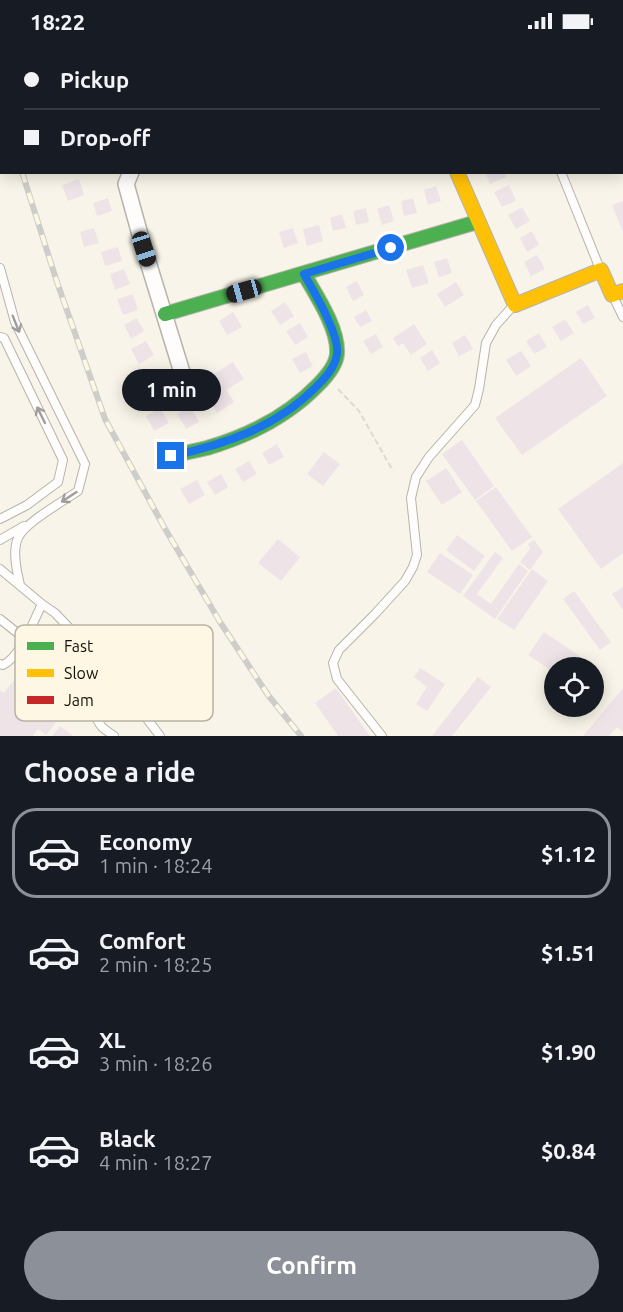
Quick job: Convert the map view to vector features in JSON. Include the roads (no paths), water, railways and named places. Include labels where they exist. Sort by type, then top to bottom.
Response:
[{"type":"main road","points":[[458,174],[514,305],[601,270],[618,293]]},
{"type":"main road","points":[[165,314],[477,222]]},
{"type":"main road","points":[[171,456],[226,441],[268,422],[302,401],[326,377],[338,353],[337,342],[304,274]]},
{"type":"street","points":[[130,174],[126,184],[185,382]]},
{"type":"lane","points":[[562,174],[601,270]]},
{"type":"lane","points":[[0,268],[15,322],[85,464],[78,491],[0,540]]},
{"type":"lane","points":[[618,293],[623,317]]},
{"type":"lane","points":[[382,736],[337,679],[333,663],[339,650],[405,581],[413,567],[417,555],[411,498],[416,477],[429,457],[475,405],[486,343],[496,326],[514,305]]},
{"type":"lane","points":[[0,337],[4,338],[63,460],[58,482],[27,505],[0,519]]},
{"type":"lane","points":[[20,585],[15,560],[18,537],[33,521]]},
{"type":"lane","points":[[0,569],[55,613],[66,625]]},
{"type":"lane","points":[[32,625],[42,604]]},
{"type":"lane","points":[[0,619],[15,631]]},
{"type":"lane","points":[[0,664],[9,662],[15,655]]},
{"type":"lane","points":[[98,721],[101,726],[114,736]]},
{"type":"lane","points":[[149,721],[160,736]]},
{"type":"railway","points":[[23,174],[56,279],[105,419],[164,527],[220,622],[268,695],[301,736]]}]
